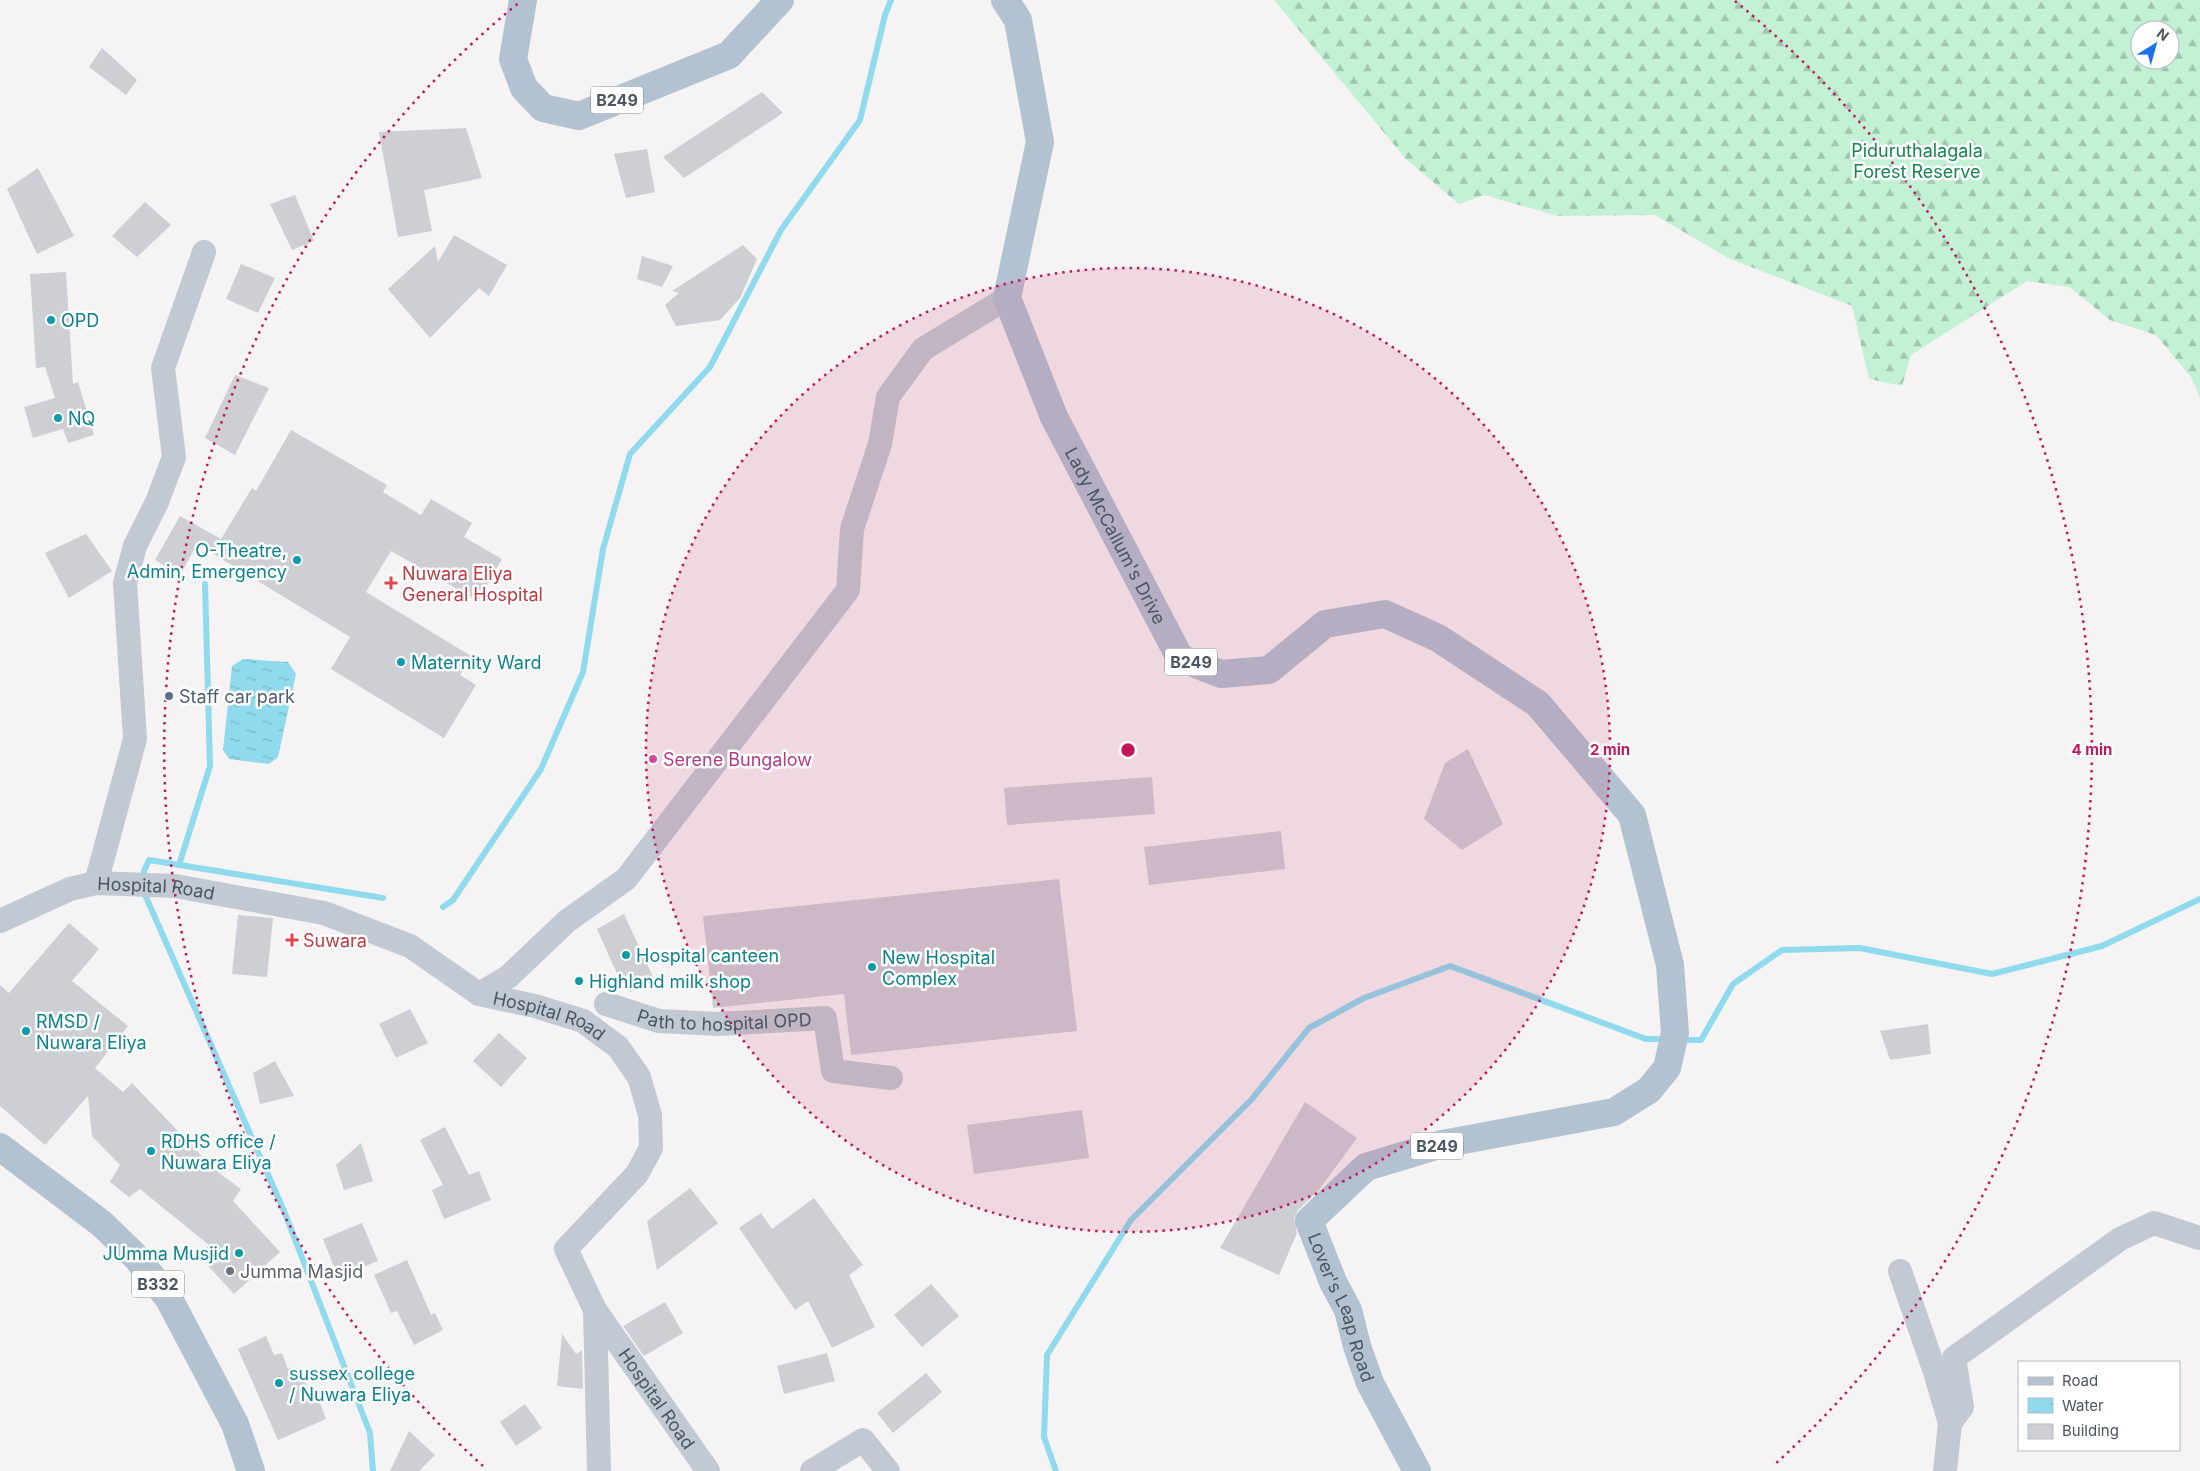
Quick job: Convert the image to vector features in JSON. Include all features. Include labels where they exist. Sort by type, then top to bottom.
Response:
[{"type":"main road","name":"B249","points":[[523,0],[513,59],[524,88],[543,108],[579,116],[729,55],[780,0]]},
{"type":"main road","points":[[1006,0],[1018,20],[1040,142],[1006,298]]},
{"type":"main road","name":"Lady McCallum's Drive","points":[[1006,298],[1054,417],[1180,658],[1221,674],[1269,670],[1325,624],[1385,614],[1438,638],[1538,704],[1632,815],[1670,965],[1673,993]]},
{"type":"main road","name":"Lover's Leap Road","points":[[1417,1471],[1370,1383],[1357,1346],[1348,1310],[1333,1282],[1309,1221],[1366,1167],[1442,1144],[1614,1112],[1648,1090],[1667,1068],[1675,1033],[1673,993]]},
{"type":"main road","name":"B332","points":[[0,1146],[102,1224],[137,1258],[169,1298],[235,1424],[251,1471]]},
{"type":"street","points":[[96,883],[135,738],[125,583],[135,546],[158,502],[174,457],[163,368],[204,252]]},
{"type":"street","points":[[479,994],[508,977],[567,921],[626,879],[848,590],[852,529],[880,444],[888,398],[923,349],[1006,298]]},
{"type":"street","name":"Hospital Road","points":[[3,913],[70,889],[96,883],[175,886],[324,913],[410,946],[479,994],[535,1006],[583,1022],[618,1047],[639,1077],[650,1115],[651,1148],[637,1174],[566,1249],[595,1310],[708,1471]]},
{"type":"street","name":"Path to hospital OPD","points":[[606,1004],[659,1021],[718,1024],[825,1018],[833,1071],[890,1078]]},
{"type":"street","points":[[1950,1424],[1962,1407],[1954,1358],[2120,1239],[2154,1223],[2200,1238]]},
{"type":"street","points":[[1900,1271],[1935,1372],[1950,1424],[1945,1471]]},
{"type":"street","points":[[595,1310],[599,1471]]},
{"type":"street","points":[[812,1471],[863,1440],[888,1471]]},
{"type":"green space","name":"Piduruthalagala Forest Reserve","points":[[1274,0],[2200,0],[2200,398],[2191,377],[2156,335],[2110,320],[2069,287],[2027,281],[1911,355],[1902,386],[1869,379],[1852,306],[1728,258],[1655,215],[1558,216],[1484,195],[1459,204],[1406,159]]},
{"type":"water","points":[[243,659],[288,662],[296,674],[278,757],[269,764],[229,759],[223,750],[232,666]]},
{"type":"building","points":[[102,48],[137,80],[126,95],[89,67]]},
{"type":"building","points":[[762,92],[783,113],[684,178],[663,157]]},
{"type":"building","points":[[466,128],[482,178],[424,190],[432,231],[398,237],[379,132]]},
{"type":"building","points":[[647,149],[655,192],[626,198],[614,154]]},
{"type":"building","points":[[38,168],[74,236],[37,254],[7,189]]},
{"type":"building","points":[[295,195],[314,241],[292,250],[270,204]]},
{"type":"building","points":[[145,202],[171,225],[137,257],[112,236]]},
{"type":"building","points":[[454,235],[507,265],[489,296],[479,288],[430,338],[388,289],[435,246],[438,262]]},
{"type":"building","points":[[743,245],[757,259],[740,298],[720,320],[676,326],[665,305],[679,293],[672,291]]},
{"type":"building","points":[[642,256],[673,266],[662,287],[637,279]]},
{"type":"building","points":[[241,264],[275,278],[258,313],[226,299]]},
{"type":"building","points":[[66,272],[73,384],[78,382],[94,435],[68,443],[63,429],[33,438],[24,407],[55,398],[45,367],[36,368],[30,274]]},
{"type":"building","points":[[235,375],[269,388],[235,455],[205,438]]},
{"type":"building","points":[[291,430],[387,485],[383,492],[421,515],[431,499],[472,523],[464,537],[502,559],[478,601],[391,551],[366,592],[471,656],[460,675],[476,685],[444,738],[331,669],[350,637],[197,544],[180,575],[155,560],[180,516],[221,539],[252,488],[256,491]]},
{"type":"building","points":[[86,534],[112,571],[69,598],[45,553]]},
{"type":"building","points":[[1468,749],[1503,824],[1462,850],[1424,819],[1445,763]]},
{"type":"building","points":[[1152,777],[1155,814],[1007,825],[1004,788]]},
{"type":"building","points":[[1281,831],[1285,869],[1149,885],[1144,847]]},
{"type":"building","name":"New Hospital Complex","points":[[1059,879],[1077,1031],[851,1055],[844,994],[713,1008],[703,916]]},
{"type":"building","name":"Hospital canteen","points":[[624,914],[655,981],[630,992],[623,987],[597,929]]},
{"type":"building","points":[[238,915],[273,918],[267,977],[232,974]]},
{"type":"building","points":[[69,923],[99,949],[72,981],[128,1026],[95,1068],[123,1092],[132,1083],[215,1170],[241,1189],[233,1201],[280,1252],[234,1294],[198,1255],[209,1245],[140,1189],[129,1197],[110,1182],[120,1165],[92,1136],[88,1096],[45,1145],[0,1106],[0,985],[9,993]]},
{"type":"building","points":[[410,1009],[428,1043],[396,1058],[379,1024]]},
{"type":"building","points":[[1928,1024],[1931,1054],[1890,1060],[1880,1031]]},
{"type":"building","points":[[499,1033],[527,1058],[501,1087],[473,1061]]},
{"type":"building","points":[[275,1061],[294,1096],[260,1104],[253,1073]]},
{"type":"building","points":[[1305,1102],[1357,1138],[1318,1191],[1298,1210],[1294,1218],[1297,1233],[1279,1275],[1220,1248]]},
{"type":"building","points":[[1082,1110],[1089,1158],[974,1174],[967,1125]]},
{"type":"building","points":[[445,1127],[469,1175],[479,1171],[491,1200],[444,1219],[432,1190],[443,1185],[420,1140]]},
{"type":"building","points":[[361,1143],[373,1181],[344,1190],[336,1165]]},
{"type":"building","points":[[690,1188],[718,1223],[657,1270],[647,1221]]},
{"type":"building","points":[[814,1198],[863,1265],[849,1275],[875,1327],[832,1348],[808,1301],[795,1310],[739,1228],[761,1213],[772,1229]]},
{"type":"building","points":[[362,1223],[378,1261],[338,1277],[323,1239]]},
{"type":"building","points":[[407,1260],[431,1315],[435,1313],[443,1330],[414,1345],[397,1311],[391,1313],[374,1275]]},
{"type":"building","points":[[931,1284],[959,1316],[922,1347],[894,1315]]},
{"type":"building","points":[[665,1302],[683,1333],[644,1356],[623,1326]]},
{"type":"building","points":[[562,1334],[576,1354],[582,1350],[583,1389],[557,1386]]},
{"type":"building","name":"sussex college / Nuwara Eliya","points":[[266,1336],[274,1355],[282,1353],[288,1369],[293,1367],[295,1373],[299,1371],[312,1396],[316,1393],[326,1419],[278,1440],[238,1349]]},
{"type":"building","points":[[827,1353],[835,1381],[784,1394],[777,1366]]},
{"type":"building","points":[[926,1373],[942,1392],[893,1433],[877,1413]]},
{"type":"building","points":[[525,1404],[542,1428],[516,1446],[500,1422]]},
{"type":"building","points":[[409,1431],[435,1455],[419,1471],[390,1471]]},
{"type":"waterway","points":[[443,907],[453,900],[541,769],[583,672],[603,549],[630,454],[710,367],[781,230],[860,120],[885,15],[891,0]]},
{"type":"waterway","points":[[179,865],[210,766],[205,584]]},
{"type":"waterway","points":[[144,881],[144,871],[149,860],[383,898]]},
{"type":"waterway","points":[[145,891],[284,1211],[370,1433],[373,1471]]},
{"type":"waterway","points":[[1681,1040],[1701,1040],[1733,984],[1782,950],[1860,948],[1992,974],[2102,946],[2200,899]]},
{"type":"waterway","points":[[1056,1471],[1044,1437],[1047,1355],[1131,1220],[1252,1099],[1309,1028],[1364,998],[1450,966],[1646,1039],[1666,1039]]},
{"type":"place","name":"OPD","points":[[51,320]]},
{"type":"place","name":"NQ","points":[[58,418]]},
{"type":"place","name":"O-Theatre, Admin, Emergency","points":[[297,560]]},
{"type":"place","name":"Nuwara Eliya General Hospital","points":[[391,583]]},
{"type":"place","name":"Maternity Ward","points":[[401,662]]},
{"type":"place","name":"Staff car park","points":[[169,696]]},
{"type":"place","name":"Serene Bungalow","points":[[653,759]]},
{"type":"place","name":"Suwara","points":[[292,940]]},
{"type":"place","name":"Hospital canteen","points":[[626,955]]},
{"type":"place","name":"New Hospital Complex","points":[[872,967]]},
{"type":"place","name":"Highland milk shop","points":[[579,981]]},
{"type":"place","name":"RMSD / Nuwara Eliya","points":[[26,1031]]},
{"type":"place","name":"RDHS office / Nuwara Eliya","points":[[151,1151]]},
{"type":"place","name":"JUmma Musjid","points":[[239,1253]]},
{"type":"place","name":"Jumma Masjid","points":[[230,1271]]},
{"type":"place","name":"sussex college / Nuwara Eliya","points":[[279,1383]]}]
